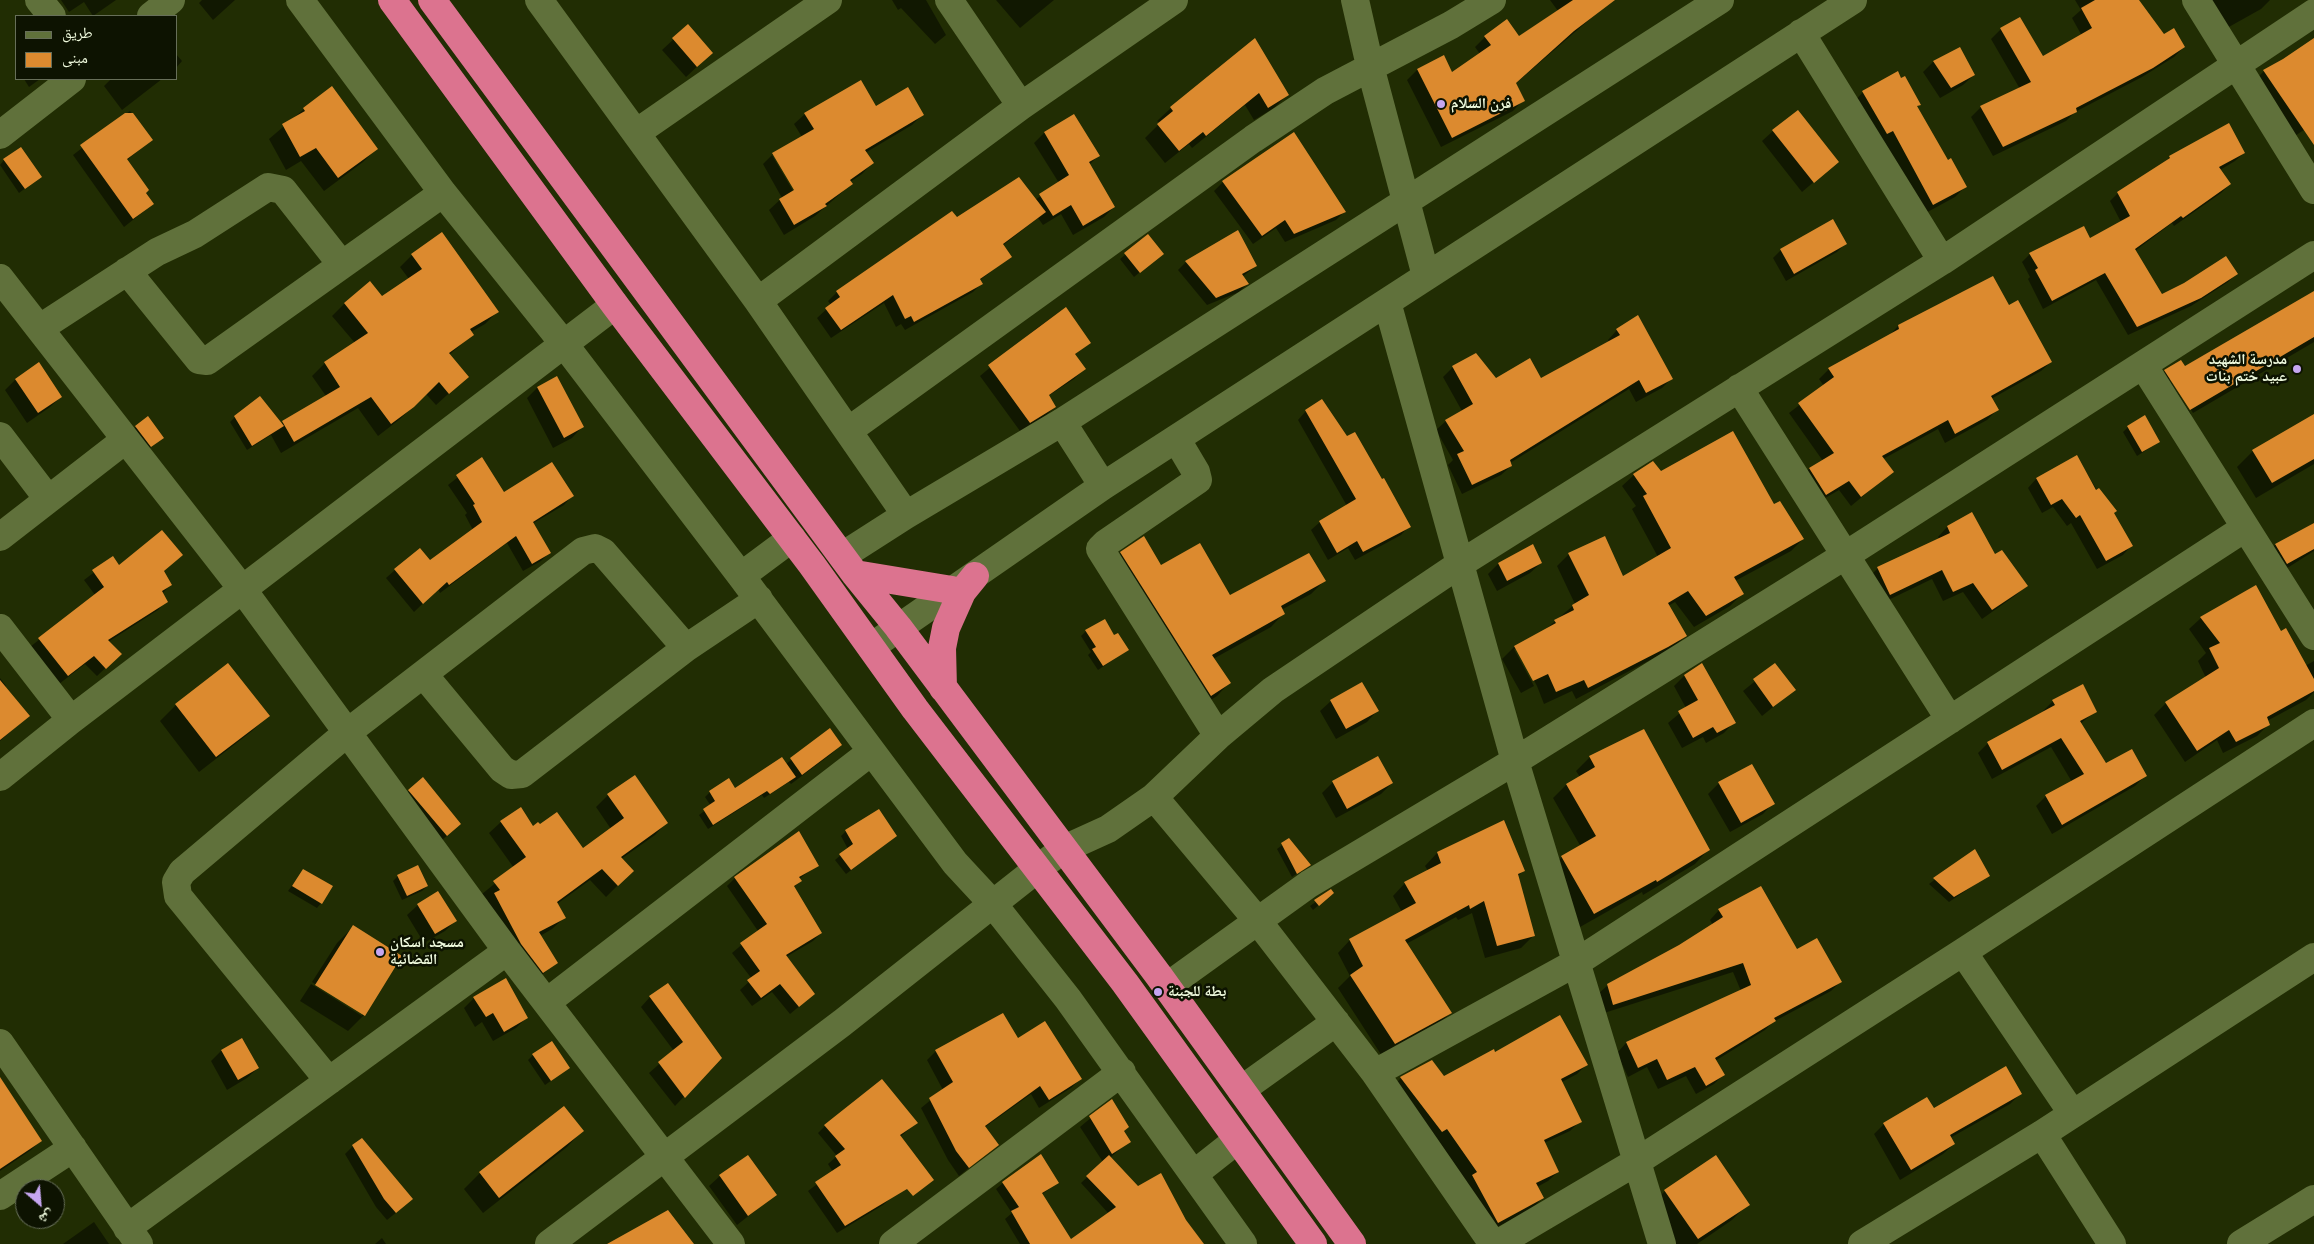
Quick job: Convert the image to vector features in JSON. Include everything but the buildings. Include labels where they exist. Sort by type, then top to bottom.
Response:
[{"type":"highway","points":[[392,0],[615,305],[792,538],[915,709],[1125,983],[1312,1244]]},
{"type":"highway","points":[[432,0],[849,565],[898,627],[1064,849],[1352,1244]]},
{"type":"highway","points":[[849,565],[964,583],[946,628],[942,648],[943,688]]},
{"type":"street","points":[[39,0],[51,15]]},
{"type":"street","points":[[152,15],[171,0]]},
{"type":"street","points":[[300,0],[443,193],[564,344],[759,599],[955,863],[994,904],[1122,1072],[1244,1244]]},
{"type":"street","points":[[636,134],[828,0]]},
{"type":"street","points":[[948,0],[1022,106]]},
{"type":"street","points":[[758,301],[1022,106],[1174,0]]},
{"type":"street","points":[[1355,0],[1370,66],[1408,202],[1426,276]]},
{"type":"street","points":[[848,431],[1253,139],[1325,91],[1451,25],[1492,0]]},
{"type":"street","points":[[871,647],[1103,486],[1177,440],[1426,276],[1853,0]]},
{"type":"street","points":[[2196,0],[2314,190]]},
{"type":"street","points":[[849,565],[906,515],[1062,422],[1408,202],[1717,1]]},
{"type":"street","points":[[553,5],[636,134],[758,301],[906,515]]},
{"type":"street","points":[[549,1244],[664,1158],[1064,849],[1108,829],[1154,797],[1218,736],[1273,690],[1460,564],[1942,261],[2314,14]]},
{"type":"street","points":[[1801,33],[1942,261]]},
{"type":"street","points":[[0,135],[71,80]]},
{"type":"street","points":[[40,328],[126,271],[157,252],[201,230],[268,187],[283,190],[342,265]]},
{"type":"street","points":[[126,271],[203,361],[211,359],[443,193]]},
{"type":"street","points":[[1166,987],[1309,884],[1515,761],[1846,555],[2314,254]]},
{"type":"street","points":[[0,278],[242,590],[507,951],[731,1244]]},
{"type":"street","points":[[1387,302],[1515,761],[1662,1244]]},
{"type":"street","points":[[0,777],[71,720],[615,305]]},
{"type":"street","points":[[2143,365],[2314,636]]},
{"type":"street","points":[[1739,388],[1950,720]]},
{"type":"street","points":[[1062,422],[1103,486]]},
{"type":"street","points":[[0,436],[48,499]]},
{"type":"street","points":[[0,538],[125,440]]},
{"type":"street","points":[[1177,440],[1196,472],[1198,480],[1100,549],[1218,736]]},
{"type":"street","points":[[1376,1073],[1577,962],[2245,528]]},
{"type":"street","points":[[741,576],[792,538]]},
{"type":"street","points":[[329,1081],[178,896],[176,882],[182,872],[348,732],[583,551],[595,548],[603,552],[686,648]]},
{"type":"street","points":[[424,675],[502,769],[511,775],[522,774],[686,648],[759,599]]},
{"type":"street","points":[[0,628],[71,720]]},
{"type":"street","points":[[1154,797],[1257,920],[1376,1073],[1495,1244],[1636,1162],[2314,723]]},
{"type":"street","points":[[546,1002],[871,752]]},
{"type":"street","points":[[0,1043],[133,1236],[329,1081],[507,951]]},
{"type":"street","points":[[1963,952],[2072,1113]]},
{"type":"street","points":[[1862,1244],[2042,1134],[2314,957]]},
{"type":"street","points":[[1241,1090],[1336,1022]]},
{"type":"street","points":[[893,1244],[1122,1072]]},
{"type":"street","points":[[2042,1134],[2112,1244]]},
{"type":"street","points":[[1194,1174],[1237,1140]]},
{"type":"street","points":[[0,1196],[72,1148]]},
{"type":"street","points":[[2241,1244],[2314,1199]]},
{"type":"place","name":"فرن السلام","points":[[1441,104]]},
{"type":"place","name":"مدرسة الشهيد عبيد ختم بنات","points":[[2297,369]]},
{"type":"place","name":"مسجد اسكان القضائية","points":[[380,952]]},
{"type":"place","name":"بطة للجبنة","points":[[1158,992]]}]
